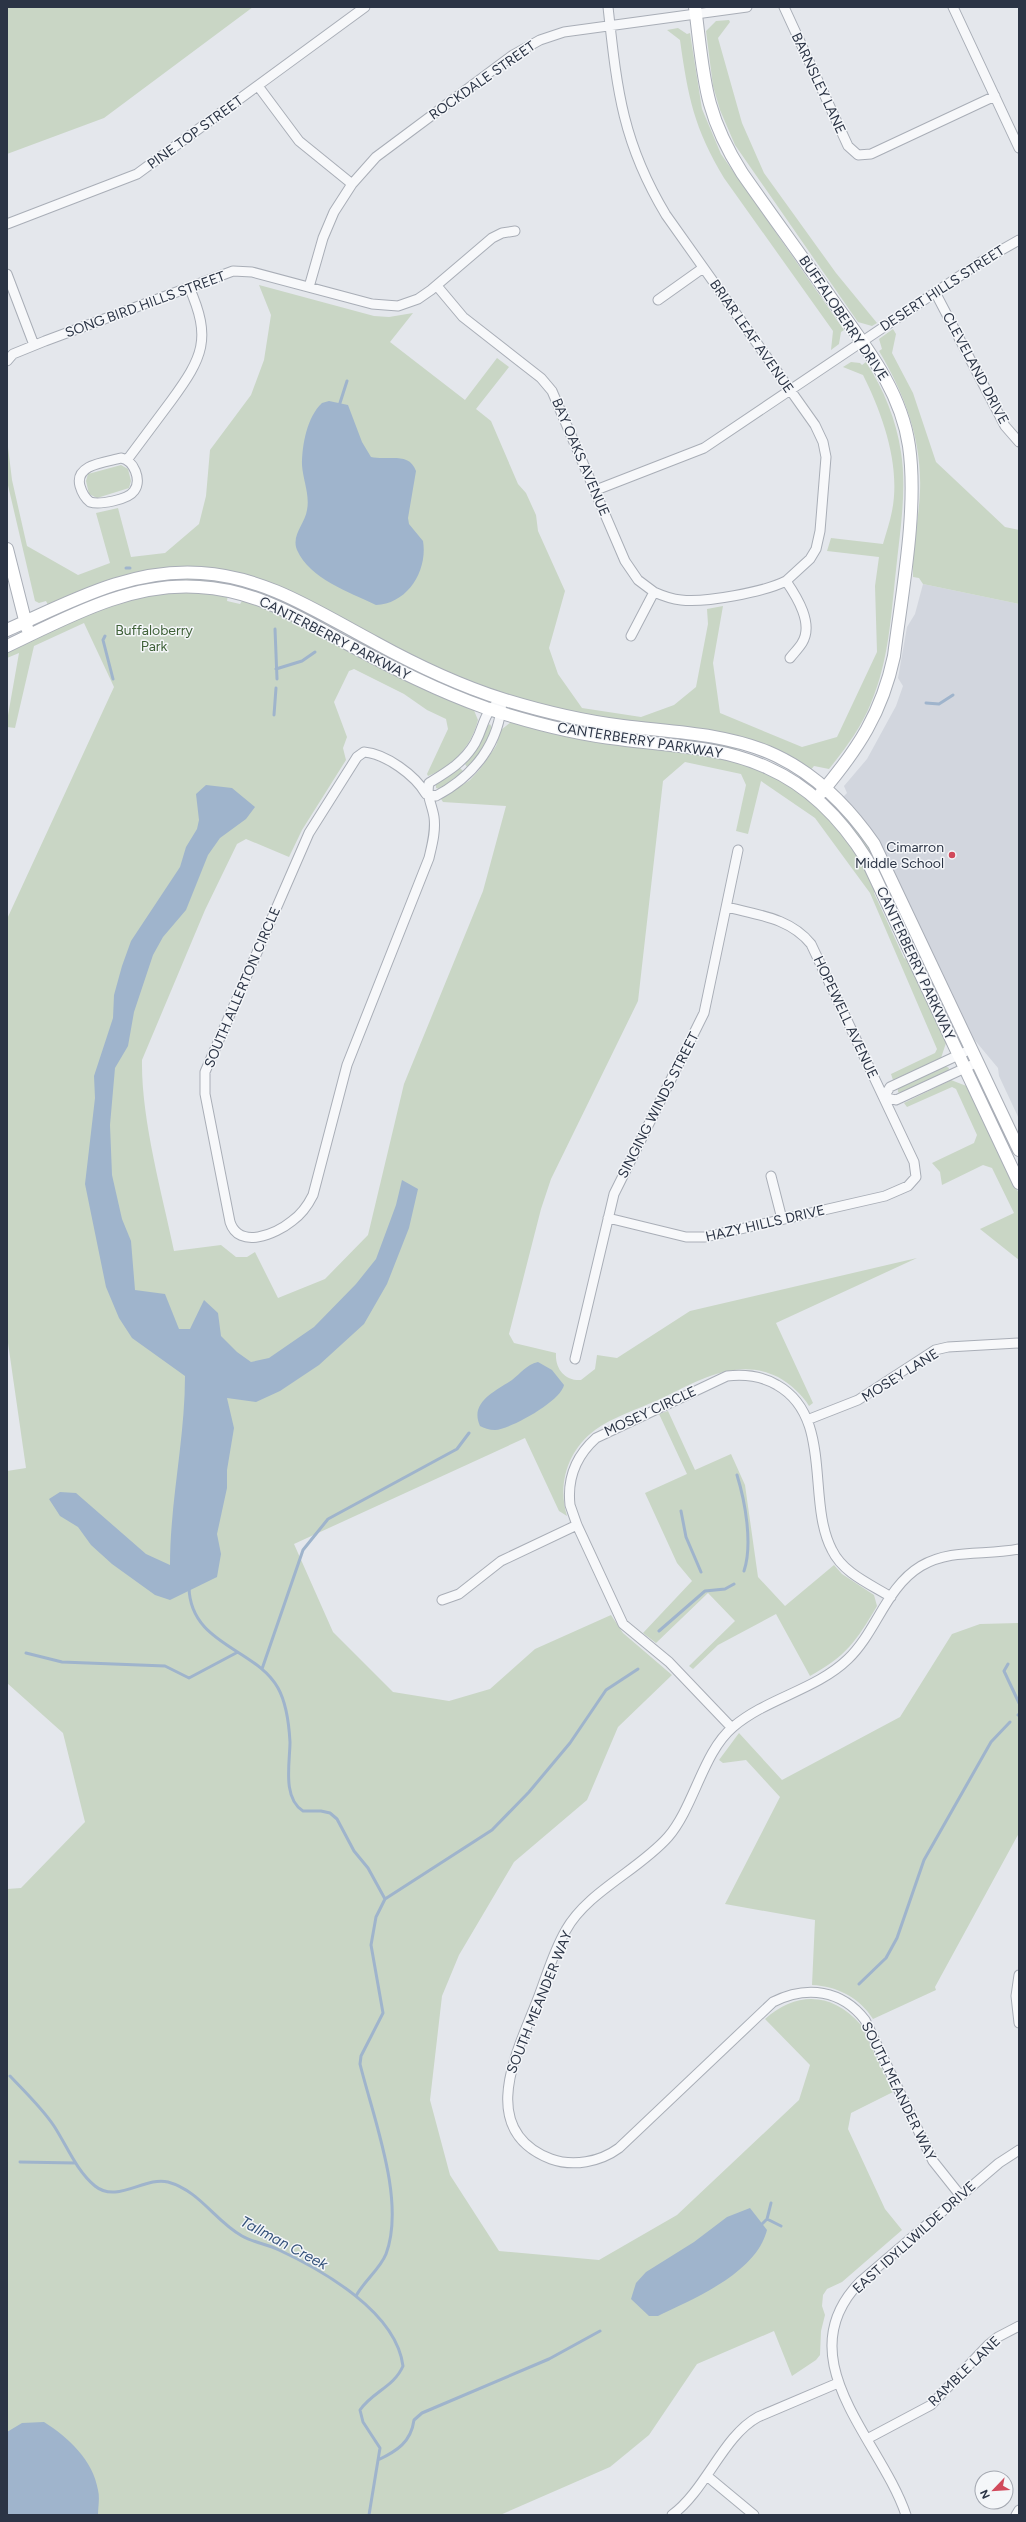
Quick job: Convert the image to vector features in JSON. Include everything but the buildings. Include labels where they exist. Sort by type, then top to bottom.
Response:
[{"type":"street","name":"PINE TOP STREET","points":[[7,224],[137,174],[365,7]]},
{"type":"street","name":"BRIAR LEAF AVENUE","points":[[608,7],[621,107],[638,161],[666,215],[818,430],[826,457],[822,518],[817,545],[806,564],[786,581],[762,590],[690,601],[674,599],[654,592]]},
{"type":"street","name":"ROCKDALE STREET","points":[[309,287],[326,230],[352,184],[385,150],[520,50],[555,34],[696,11],[747,7]]},
{"type":"street","name":"BARNSLEY LANE","points":[[784,7],[848,146],[856,159],[871,154],[994,96]]},
{"type":"street","points":[[953,7],[1019,148]]},
{"type":"street","name":"BUFFALOBERRY DRIVE","points":[[696,11],[706,95],[723,142],[742,173],[862,341],[887,381],[905,428],[912,473],[909,525],[894,656],[885,693],[859,745],[816,798]]},
{"type":"street","points":[[258,86],[299,140],[352,184]]},
{"type":"street","name":"SONG BIRD HILLS STREET","points":[[9,356],[34,345],[221,274],[239,271],[252,272],[388,306],[411,302],[437,286],[492,238],[502,233],[515,231]]},
{"type":"street","name":"DESERT HILLS STREET","points":[[596,490],[697,451],[993,253],[1019,240]]},
{"type":"street","points":[[658,300],[703,268]]},
{"type":"street","points":[[7,274],[34,345]]},
{"type":"street","points":[[127,460],[191,373],[199,356],[202,338],[201,323],[189,286]]},
{"type":"street","name":"BAY OAKS AVENUE","points":[[437,286],[463,317],[548,386],[559,404],[628,567],[643,584],[654,592]]},
{"type":"street","name":"CLEVELAND DRIVE","points":[[935,292],[1005,426],[1019,442]]},
{"type":"street","points":[[121,458],[127,460],[133,467],[137,481],[131,494],[96,504],[86,499],[79,481],[85,469],[121,458]]},
{"type":"street","points":[[7,549],[25,622],[30,635]]},
{"type":"street","name":"CANTERBERRY PARKWAY","points":[[7,630],[103,587],[140,576],[181,572],[226,576],[260,584],[290,596],[418,665],[502,699],[591,721],[708,735],[737,742],[782,759],[825,788],[855,818],[876,848],[1019,1150]]},
{"type":"street","points":[[786,581],[801,606],[806,629],[803,643],[790,658]]},
{"type":"street","name":"CANTERBERRY PARKWAY","points":[[7,646],[103,602],[135,592],[179,586],[225,590],[273,604],[420,682],[489,709],[551,727],[596,736],[708,749],[734,755],[783,776],[816,798],[843,826],[867,860],[1019,1183]]},
{"type":"street","points":[[631,636],[654,592]]},
{"type":"street","points":[[502,699],[501,712],[490,746],[470,773],[436,796],[426,794],[429,784],[455,767],[474,745],[489,709],[502,699]]},
{"type":"street","name":"SOUTH ALLERTON CIRCLE","points":[[364,752],[399,767],[413,777],[426,794],[434,820],[429,858],[347,1065],[313,1194],[304,1210],[288,1225],[262,1235],[242,1237],[236,1233],[230,1222],[207,1102],[204,1080],[208,1061],[308,833],[357,757],[364,752]]},
{"type":"street","name":"SINGING WINDS STREET","points":[[575,1359],[608,1218],[618,1186],[704,1012],[738,850]]},
{"type":"street","name":"HOPEWELL AVENUE","points":[[727,907],[779,920],[790,926],[807,939],[819,957],[914,1162],[916,1176]]},
{"type":"street","points":[[971,1049],[890,1087],[884,1097],[896,1100],[978,1062]]},
{"type":"street","points":[[772,1176],[782,1219]]},
{"type":"street","points":[[916,1176],[925,1180]]},
{"type":"street","name":"HAZY HILLS DRIVE","points":[[608,1218],[690,1238],[711,1236],[885,1196],[908,1186],[916,1176]]},
{"type":"street","name":"MOSEY LANE","points":[[807,1420],[858,1400],[934,1350],[948,1347],[1019,1343]]},
{"type":"street","name":"MOSEY CIRCLE","points":[[732,1728],[669,1662],[623,1624],[577,1525],[570,1498],[573,1470],[590,1443],[602,1433],[717,1380],[738,1375],[761,1378],[779,1386],[798,1403],[807,1420],[825,1530],[832,1551],[849,1571],[891,1597]]},
{"type":"street","points":[[442,1600],[460,1594],[500,1561],[577,1525]]},
{"type":"street","name":"SOUTH MEANDER WAY","points":[[960,2195],[933,2161],[865,2020],[844,2000],[820,1992],[790,1994],[767,2007],[619,2148],[604,2157],[573,2163],[553,2160],[530,2146],[514,2125],[506,2096],[510,2072],[566,1930],[580,1913],[666,1839],[681,1818],[720,1743],[732,1728],[827,1674],[846,1661],[859,1646],[891,1597],[907,1576],[940,1557],[954,1554],[1019,1549]]},
{"type":"street","points":[[1019,1975],[1016,1996],[1019,2023]]},
{"type":"street","name":"EAST IDYLLWILDE DRIVE","points":[[906,2515],[894,2488],[838,2383],[833,2368],[831,2341],[833,2328],[850,2294],[860,2282],[999,2162],[1019,2150]]},
{"type":"street","name":"RAMBLE LANE","points":[[868,2438],[931,2405],[998,2336],[1019,2326]]},
{"type":"street","points":[[672,2515],[691,2496],[738,2434],[752,2420],[838,2383]]},
{"type":"street","points":[[707,2476],[754,2515]]},
{"type":"street","points":[[1016,2515],[1019,2510]]},
{"type":"shaded area","name":"Cimarron Middle School","points":[[923,584],[1019,604],[1019,1119],[999,1076],[998,1068],[968,1032],[882,849],[842,798],[847,793],[844,786],[867,759],[896,706],[903,686],[898,678],[907,627],[915,614]]},
{"type":"green space","points":[[7,7],[253,7],[104,118],[7,154]]},
{"type":"green space","points":[[729,20],[730,22],[718,38],[742,123],[764,173],[836,273],[877,323],[872,326],[858,322],[735,145],[720,110],[713,86],[706,31],[716,21]]},
{"type":"green space","points":[[678,28],[687,34],[690,33],[702,109],[721,154],[844,330],[841,332],[839,344],[831,350],[833,331],[724,178],[714,160],[694,112],[686,79],[680,40],[667,30]]},
{"type":"green space","points":[[259,285],[374,316],[389,317],[413,313],[390,342],[465,400],[497,358],[509,367],[476,409],[491,421],[518,484],[526,493],[536,515],[538,531],[565,591],[549,648],[558,674],[582,708],[641,717],[674,705],[696,687],[708,624],[707,609],[723,606],[713,663],[720,713],[802,747],[837,737],[877,652],[875,586],[879,557],[827,551],[831,538],[883,544],[891,515],[894,494],[894,476],[892,459],[883,424],[863,375],[843,367],[851,362],[860,363],[862,365],[866,362],[884,394],[899,440],[903,467],[901,526],[891,621],[882,671],[871,703],[858,730],[829,769],[814,766],[809,772],[777,752],[598,719],[511,697],[443,672],[309,602],[190,569],[49,607],[46,601],[39,603],[35,601],[7,481],[7,439],[12,480],[27,546],[78,575],[110,563],[96,513],[118,508],[131,557],[165,553],[199,524],[206,496],[210,450],[251,395],[264,360],[271,315]]},
{"type":"green space","points":[[893,329],[896,334],[892,353],[913,393],[936,462],[1005,527],[1019,530],[1019,604],[923,584],[919,578],[913,577],[920,491],[918,454],[915,436],[904,401],[897,384],[879,351],[882,349],[879,339]]},
{"type":"green space","points":[[121,465],[128,469],[131,481],[129,488],[97,498],[89,494],[86,481],[88,474]]},
{"type":"green space","points":[[180,576],[230,581],[296,604],[296,607],[293,609],[198,582],[44,622],[43,620],[119,586]]},
{"type":"green space","name":"Buffaloberry Park","points":[[177,591],[228,594],[227,601],[240,604],[244,598],[260,603],[473,708],[478,720],[471,738],[460,754],[446,767],[428,776],[427,774],[448,729],[446,719],[427,710],[404,694],[354,669],[349,671],[334,702],[347,737],[343,748],[346,760],[302,830],[289,857],[246,839],[237,844],[205,910],[142,1060],[145,1107],[153,1156],[174,1251],[221,1245],[236,1257],[247,1257],[255,1252],[278,1298],[325,1279],[368,1235],[404,1084],[483,891],[506,806],[443,802],[441,799],[470,780],[480,769],[496,746],[501,730],[511,722],[710,754],[763,770],[809,798],[852,844],[876,888],[874,893],[904,958],[911,962],[947,1040],[941,1058],[893,1080],[891,1074],[935,1053],[937,1049],[870,893],[815,818],[761,781],[748,834],[736,831],[746,785],[741,774],[685,762],[663,781],[638,1001],[551,1179],[541,1209],[509,1334],[514,1343],[556,1353],[557,1364],[562,1373],[575,1380],[581,1380],[595,1369],[597,1355],[617,1358],[690,1311],[917,1258],[776,1323],[813,1403],[809,1406],[799,1393],[787,1383],[778,1377],[762,1371],[747,1369],[732,1370],[716,1374],[618,1417],[602,1425],[586,1438],[578,1447],[572,1458],[567,1468],[564,1480],[564,1504],[567,1516],[559,1511],[525,1438],[294,1544],[333,1632],[393,1692],[449,1701],[490,1689],[535,1649],[611,1615],[623,1633],[672,1675],[618,1727],[587,1800],[514,1862],[459,1955],[442,1996],[430,2100],[450,2175],[499,2251],[599,2260],[677,2215],[799,2100],[810,2065],[765,2019],[789,2003],[814,1999],[826,2001],[838,2006],[850,2014],[861,2025],[893,2092],[851,2113],[848,2129],[885,2209],[902,2230],[842,2282],[827,2289],[823,2295],[822,2306],[825,2315],[821,2331],[820,2355],[816,2360],[792,2376],[774,2331],[697,2364],[649,2435],[610,2467],[500,2515],[7,2515],[7,1889],[21,1888],[85,1822],[63,1733],[7,1683],[7,1471],[26,1468],[7,1336],[7,919],[114,687],[84,623],[34,646],[15,728],[7,727],[19,653],[7,658],[7,651],[120,600]]},
{"type":"green space","points":[[530,712],[719,741],[770,757],[797,774],[767,758],[743,750],[564,726],[529,715]]},
{"type":"green space","points":[[490,724],[492,728],[488,739],[479,754],[467,767],[465,764],[474,752],[487,726]]},
{"type":"green space","points":[[460,768],[464,772],[439,789],[436,788],[436,784]]},
{"type":"green space","points":[[833,804],[836,804],[869,844],[889,886],[888,887],[833,807]]},
{"type":"green space","points":[[945,1066],[949,1068],[948,1072],[901,1094],[898,1092],[898,1088]]},
{"type":"green space","points":[[951,1080],[969,1087],[1019,1194],[1019,1260],[980,1229],[1014,1213],[992,1168],[983,1165],[942,1185],[940,1172],[932,1163],[974,1143],[977,1135],[956,1089],[952,1087],[907,1107],[904,1103]]},
{"type":"green space","points":[[668,1411],[695,1470],[731,1454],[745,1485],[758,1577],[785,1606],[834,1565],[842,1574],[874,1595],[877,1606],[856,1639],[842,1654],[810,1676],[776,1614],[718,1645],[693,1669],[689,1666],[735,1621],[708,1593],[656,1643],[643,1633],[692,1581],[677,1563],[645,1493],[687,1474],[659,1414]]},
{"type":"green space","points":[[1019,1623],[1019,1833],[935,1987],[936,1990],[873,2019],[862,2005],[847,1994],[830,1988],[812,1985],[815,1920],[725,1904],[780,1797],[746,1760],[723,1763],[719,1760],[739,1733],[782,1780],[900,1717],[952,1634],[980,1624]]},
{"type":"water","points":[[329,401],[348,405],[362,442],[371,457],[403,459],[413,465],[416,471],[408,518],[409,524],[423,541],[424,552],[422,564],[413,584],[406,592],[397,599],[387,603],[376,605],[331,584],[311,569],[297,550],[297,534],[306,515],[308,504],[302,465],[304,440],[309,423],[317,409],[322,403]]},
{"type":"water","points":[[206,785],[232,788],[255,807],[246,819],[220,838],[208,855],[186,910],[163,937],[153,955],[134,1012],[128,1046],[115,1068],[110,1125],[112,1175],[122,1219],[131,1241],[135,1290],[165,1294],[179,1329],[190,1329],[204,1300],[218,1313],[221,1336],[237,1352],[251,1362],[269,1358],[314,1327],[356,1284],[376,1259],[396,1205],[402,1180],[418,1189],[409,1228],[387,1284],[364,1324],[319,1365],[280,1391],[256,1402],[227,1398],[234,1428],[227,1470],[227,1488],[217,1534],[221,1554],[217,1577],[170,1600],[155,1595],[112,1564],[91,1545],[78,1527],[60,1516],[49,1499],[60,1492],[76,1493],[146,1554],[170,1565],[172,1517],[183,1424],[185,1376],[132,1338],[119,1318],[106,1287],[85,1184],[95,1098],[94,1076],[113,1018],[114,995],[122,966],[131,941],[180,867],[186,847],[197,829],[199,820],[196,794]]},
{"type":"water","points":[[538,1362],[552,1370],[564,1385],[554,1399],[523,1420],[512,1425],[495,1430],[480,1426],[478,1410],[486,1398],[512,1380],[527,1367]]},
{"type":"water","points":[[750,2208],[767,2230],[761,2245],[751,2259],[737,2271],[706,2292],[658,2316],[649,2316],[631,2299],[636,2283],[646,2272],[694,2242],[727,2217]]},
{"type":"water","points":[[44,2422],[62,2435],[78,2450],[91,2469],[99,2493],[98,2515],[7,2515],[7,2432],[22,2423]]},
{"type":"waterway","points":[[339,406],[347,381]]},
{"type":"waterway","points":[[275,629],[277,679]]},
{"type":"waterway","points":[[105,636],[103,640],[113,679]]},
{"type":"waterway","points":[[276,669],[302,661],[315,652]]},
{"type":"waterway","points":[[274,715],[276,688]]},
{"type":"waterway","points":[[926,703],[939,704],[953,695]]},
{"type":"waterway","points":[[262,1669],[303,1550],[328,1519],[457,1449],[469,1433]]},
{"type":"waterway","points":[[737,1475],[743,1497],[748,1536],[747,1560],[744,1571]]},
{"type":"waterway","points":[[681,1511],[686,1537],[701,1572]]},
{"type":"waterway","points":[[659,1631],[705,1591],[725,1589],[734,1584]]},
{"type":"waterway","points":[[189,1587],[192,1606],[200,1622],[212,1634],[268,1675],[281,1694],[287,1714],[289,1728],[290,1789],[292,1798],[296,1805],[303,1811],[321,1811],[330,1813],[337,1819],[354,1851],[368,1868],[385,1899],[376,1917],[371,1945],[383,2013],[361,2056],[360,2064],[379,2133],[390,2185],[392,2209],[391,2233],[386,2254],[356,2296]]},
{"type":"waterway","points":[[26,1653],[62,1662],[165,1666],[189,1678],[236,1653]]},
{"type":"waterway","points":[[1008,1664],[1004,1671],[1019,1703]]},
{"type":"waterway","points":[[385,1899],[492,1830],[529,1792],[570,1743],[606,1690],[638,1669]]},
{"type":"waterway","points":[[859,1984],[886,1958],[897,1938],[924,1860],[991,1742],[1010,1722]]},
{"type":"waterway","name":"Tallman Creek","points":[[10,2076],[49,2119],[82,2173],[95,2186],[104,2191],[112,2192],[122,2191],[159,2181],[168,2182],[179,2186],[198,2199],[232,2230],[251,2240],[279,2250],[316,2269],[336,2282],[373,2311],[387,2328],[398,2346],[403,2366],[394,2379],[371,2398],[360,2410],[363,2422],[380,2448],[369,2515]]},
{"type":"waterway","points":[[20,2162],[75,2163]]},
{"type":"waterway","points":[[767,2219],[771,2203]]},
{"type":"waterway","points":[[760,2226],[767,2219],[781,2226]]},
{"type":"waterway","points":[[378,2460],[402,2445],[410,2434],[414,2420],[422,2413],[549,2359],[600,2331]]},
{"type":"place","name":"Cimarron Middle School","points":[[952,855]]}]
